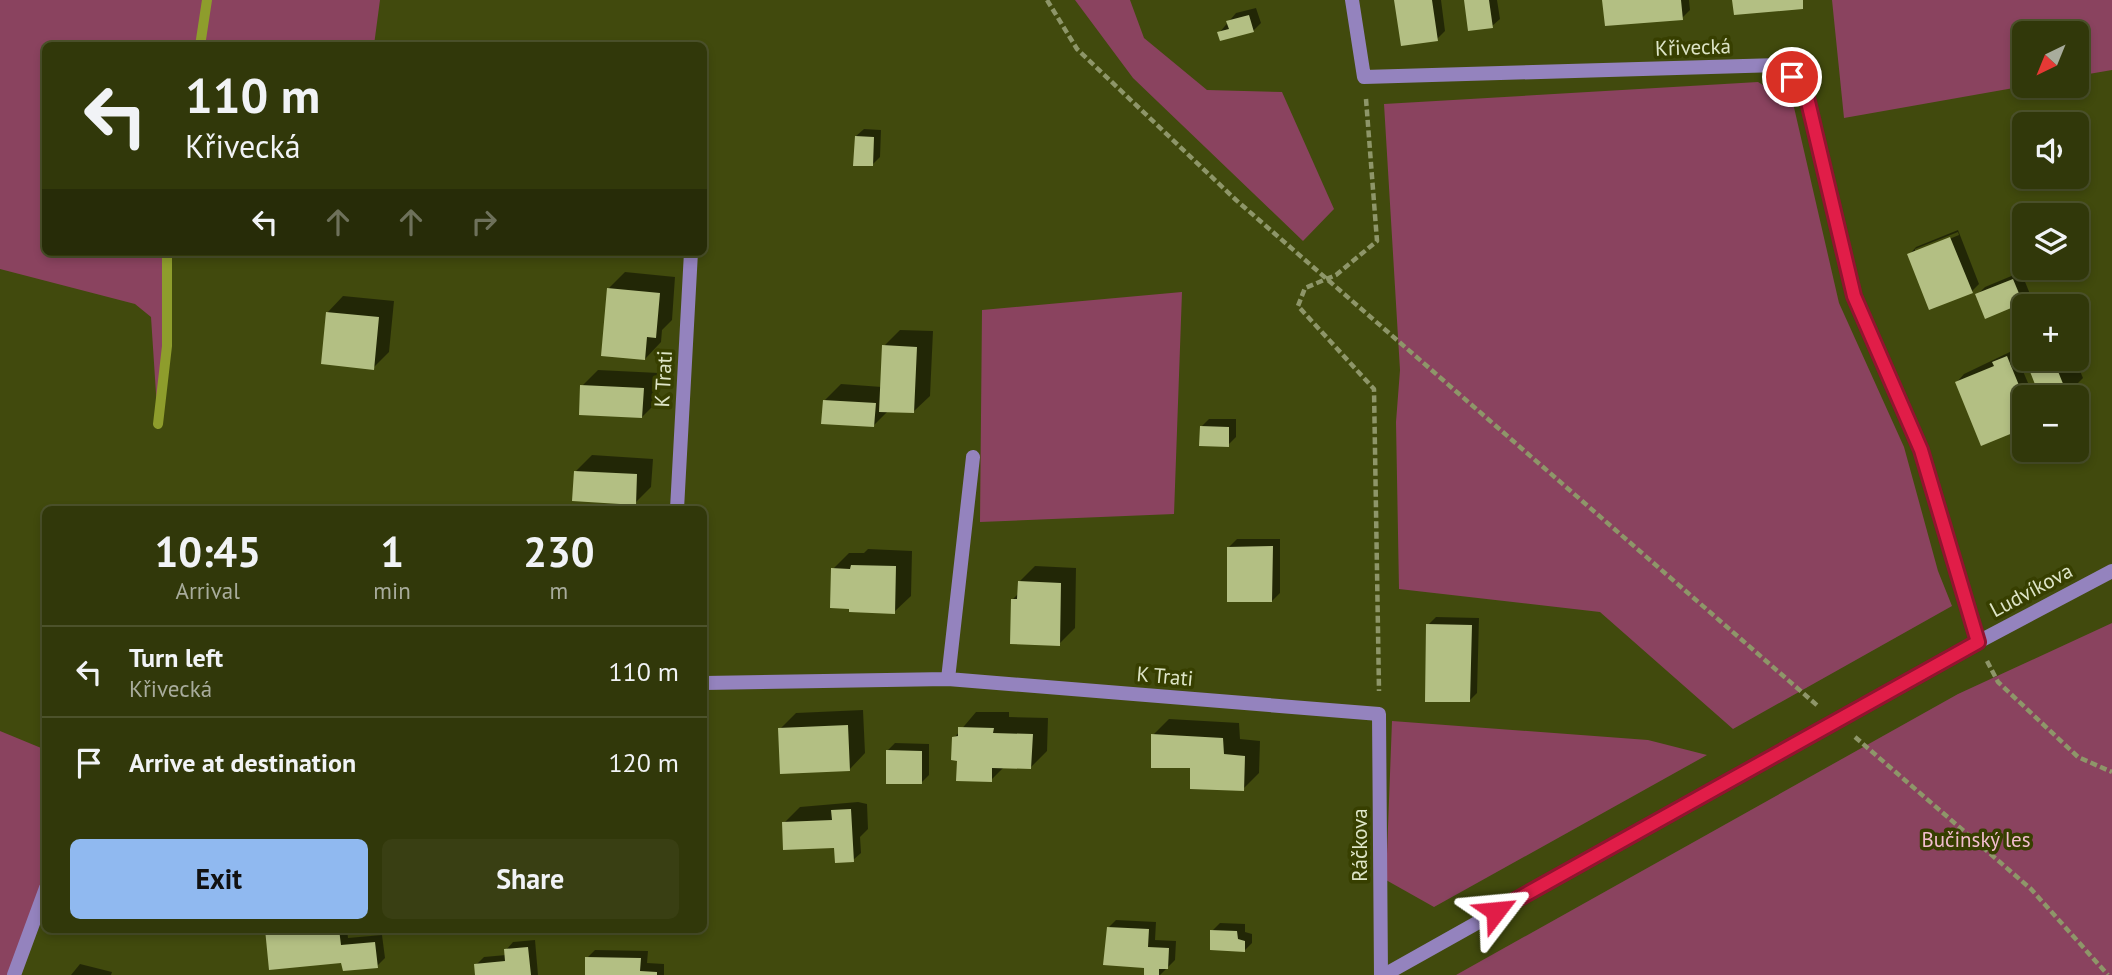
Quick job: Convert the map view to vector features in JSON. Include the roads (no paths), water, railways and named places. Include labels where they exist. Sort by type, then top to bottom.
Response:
[{"type":"street","name":"Křivecká","points":[[1352,0],[1364,77],[1779,65],[1805,89],[1854,296],[1921,450],[1978,642]]},
{"type":"street","name":"K Trati","points":[[677,506],[691,256]]},
{"type":"street","points":[[948,679],[973,457]]},
{"type":"street","name":"Ludvíkova","points":[[1382,975],[1978,642],[2112,571]]},
{"type":"street","name":"K Trati","points":[[707,683],[948,679],[1379,714]]},
{"type":"street","name":"Ráčkova","points":[[1379,714],[1382,975]]},
{"type":"street","points":[[14,975],[42,899]]},
{"type":"waterway","points":[[201,42],[207,0]]},
{"type":"waterway","points":[[158,424],[167,346],[167,256]]},
{"type":"park label","name":"Bučinský les","points":[[1976,839]]}]
